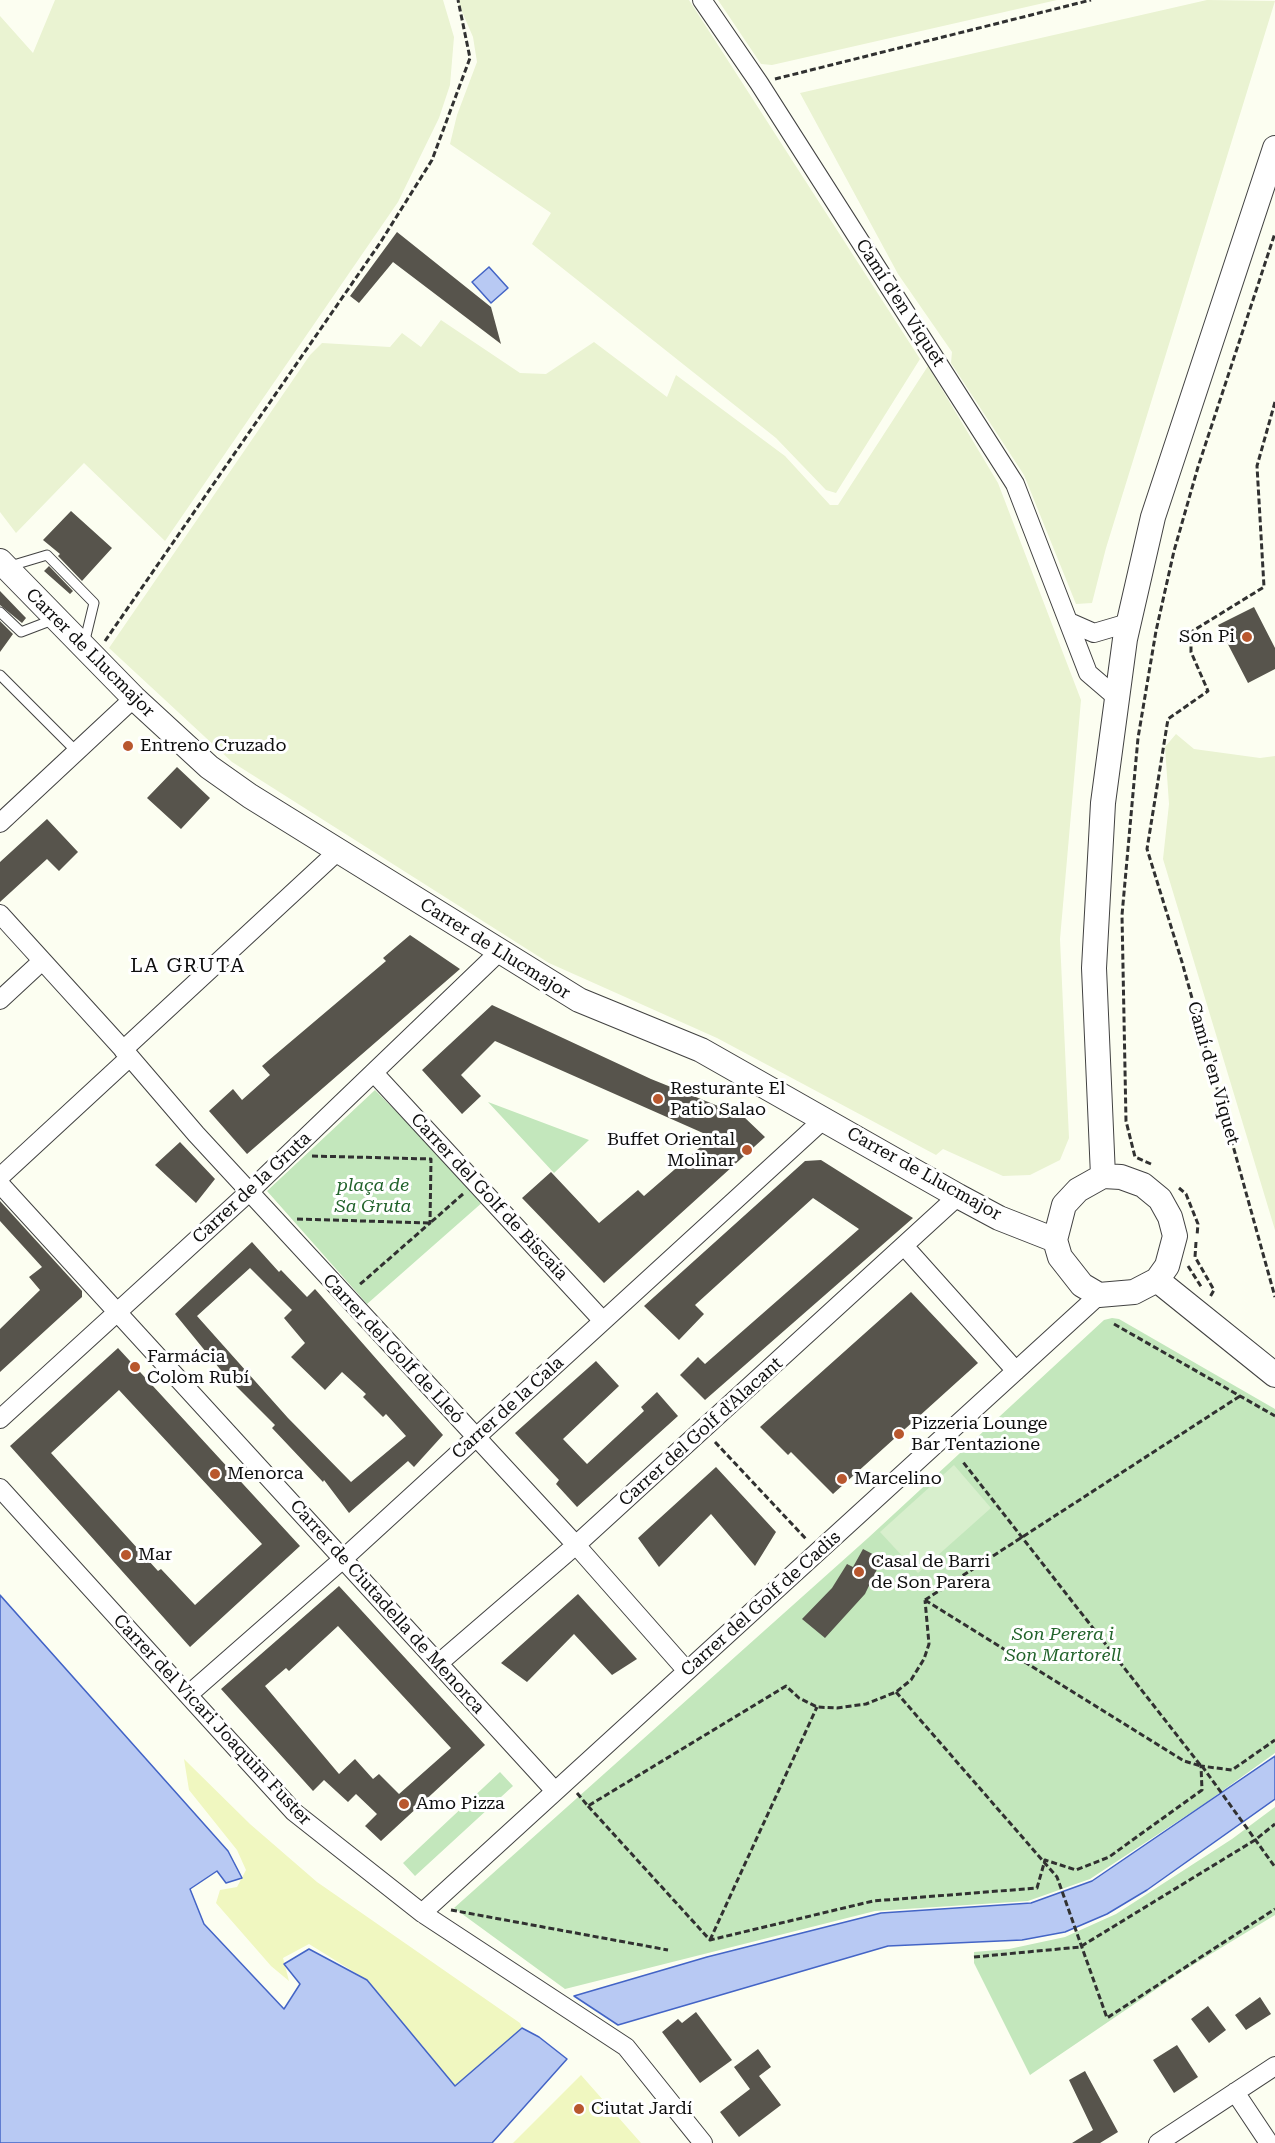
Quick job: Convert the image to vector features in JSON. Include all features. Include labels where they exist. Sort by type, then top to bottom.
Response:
[{"type":"street","name":"Camí d'en Viquet","points":[[702,0],[759,83],[1015,484],[1088,673],[1116,698]]},
{"type":"street","points":[[1103,1176],[1095,968],[1103,803],[1128,623],[1153,517],[1275,148]]},
{"type":"street","name":"Carrer de Llucmajor","points":[[2,564],[134,698],[209,767],[338,851],[579,1000],[701,1050],[825,1118],[958,1196],[999,1218],[1055,1240]]},
{"type":"street","points":[[1069,622],[1094,633],[1128,623]]},
{"type":"street","points":[[0,823],[134,698]]},
{"type":"street","points":[[0,1178],[338,851]]},
{"type":"street","name":"Carrer del Golf de Lleó","points":[[0,914],[124,1058],[576,1545],[687,1671]]},
{"type":"street","name":"Carrer de la Gruta","points":[[0,1419],[249,1192],[499,952]]},
{"type":"street","points":[[0,1000],[41,962]]},
{"type":"street","name":"Carrer del Golf de Biscaia","points":[[374,1073],[603,1321]]},
{"type":"street","name":"Carrer de la Cala","points":[[188,1695],[343,1559],[825,1118]]},
{"type":"street","points":[[1103,1176],[1121,1177],[1143,1185],[1161,1199],[1170,1217],[1175,1236],[1167,1266],[1157,1280],[1134,1292],[1099,1295],[1082,1284],[1060,1257],[1055,1240],[1064,1205],[1078,1190],[1103,1176]]},
{"type":"street","name":"Carrer de Ciutadella de Menorca","points":[[0,1184],[439,1663],[561,1786]]},
{"type":"street","name":"Carrer del Golf d'Alacant","points":[[439,1663],[576,1545],[905,1247],[958,1196]]},
{"type":"street","points":[[905,1247],[1016,1371]]},
{"type":"street","points":[[1157,1280],[1207,1304],[1275,1375]]},
{"type":"street","name":"Carrer del Golf de Cadis","points":[[422,1912],[1099,1295]]},
{"type":"street","name":"Carrer del Vicari Joaquim Fuster","points":[[0,1488],[294,1812],[422,1912],[626,2047],[703,2143]]},
{"type":"street","points":[[1158,2143],[1275,2066]]},
{"type":"street","points":[[1235,2092],[1269,2143]]},
{"type":"lane","points":[[2,564],[47,555],[94,603],[88,652]]},
{"type":"lane","points":[[0,612],[21,632],[56,619]]},
{"type":"lane","points":[[0,675],[76,751]]},
{"type":"path","points":[[88,652],[380,243],[432,160],[470,58],[458,0]]},
{"type":"path","points":[[759,83],[1091,0]]},
{"type":"path","points":[[1156,1167],[1135,1156],[1126,1121],[1122,915],[1137,738],[1155,631],[1174,550],[1198,467],[1275,233]]},
{"type":"path","name":"Camí d'en Viquet","points":[[1275,402],[1257,466],[1264,587],[1191,632],[1191,652],[1208,691],[1168,719],[1147,849],[1182,962],[1275,1297]]},
{"type":"path","points":[[287,1156],[431,1160],[430,1222]]},
{"type":"path","points":[[346,1297],[476,1182]]},
{"type":"path","points":[[1178,1187],[1186,1194],[1198,1224],[1195,1257],[1214,1290],[1207,1304]]},
{"type":"path","points":[[273,1218],[430,1222]]},
{"type":"path","points":[[1185,1260],[1207,1304]]},
{"type":"path","points":[[1114,1324],[1275,1416]]},
{"type":"path","points":[[924,1600],[1240,1396]]},
{"type":"path","points":[[704,1429],[818,1552]]},
{"type":"path","points":[[963,1462],[1212,1778],[1275,1867]]},
{"type":"path","points":[[588,1806],[786,1686],[799,1698],[817,1707],[853,1707],[896,1692],[911,1680],[924,1659],[929,1644],[924,1600]]},
{"type":"path","points":[[924,1600],[1184,1761],[1232,1770],[1275,1740]]},
{"type":"path","points":[[896,1692],[1058,1876],[1080,1947],[1107,2018],[1275,1909]]},
{"type":"path","points":[[710,1940],[817,1707]]},
{"type":"path","points":[[1045,1860],[1076,1870],[1109,1857],[1202,1790],[1201,1766]]},
{"type":"path","points":[[561,1786],[588,1806],[710,1940]]},
{"type":"path","points":[[974,1957],[1080,1947],[1255,1840],[1275,1824]]},
{"type":"path","points":[[710,1940],[873,1901],[1037,1888],[1045,1860]]},
{"type":"path","points":[[441,1908],[668,1950]]},
{"type":"shaded area","points":[[55,0],[443,0],[454,37],[450,85],[439,118],[398,202],[165,541],[84,463],[16,533],[0,512],[0,16],[33,53]]},
{"type":"shaded area","points":[[457,0],[689,0],[920,359],[836,493],[826,490],[776,438],[532,244],[551,213],[450,144],[457,115],[477,62],[473,37]]},
{"type":"shaded area","points":[[718,0],[1057,0],[772,65],[761,64]]},
{"type":"shaded area","points":[[1207,0],[1275,1],[1106,548],[1092,603],[1076,604],[1024,475],[951,363],[952,352],[898,274],[800,93]]},
{"type":"shaded area","points":[[441,320],[520,373],[546,374],[594,342],[667,397],[676,375],[785,456],[830,505],[838,505],[928,366],[998,483],[1081,700],[1060,939],[1069,1138],[1060,1160],[1030,1175],[1003,1176],[943,1149],[936,1155],[717,1038],[549,963],[232,762],[109,648],[310,355],[322,343],[390,347],[402,333],[421,347]]},
{"type":"shaded area","points":[[1176,734],[1194,749],[1260,758],[1275,756],[1275,1230],[1163,859],[1169,804],[1165,747]]},
{"type":"shaded area","points":[[954,1465],[991,1508],[918,1573],[880,1532]]},
{"type":"green space","name":"plaça de Sa Gruta","points":[[375,1090],[484,1201],[367,1304],[267,1191]]},
{"type":"green space","points":[[488,1102],[589,1140],[554,1173]]},
{"type":"green space","name":"Son Perera i Son Martorell","points":[[1119,1319],[1275,1409],[1275,1753],[1204,1804],[1090,1879],[1028,1901],[875,1911],[565,1989],[454,1908],[868,1538],[1104,1320]]},
{"type":"green space","points":[[500,1772],[513,1786],[415,1876],[403,1863]]},
{"type":"green space","points":[[1275,1807],[1275,1915],[1183,1971],[1030,2075],[974,1963],[974,1952],[1009,1949],[1065,1937],[1116,1914],[1232,1839]]},
{"type":"sand","points":[[184,1759],[250,1824],[317,1882],[520,2023],[522,2028],[455,2087],[367,1980],[309,1944],[283,1958],[289,1981],[271,1966],[216,1903],[220,1890],[237,1887],[246,1870],[237,1850],[189,1790]]},
{"type":"sand","name":"Ciutat Jardí","points":[[581,2075],[641,2143],[513,2143]]},
{"type":"water","points":[[489,267],[508,288],[491,303],[472,282]]},
{"type":"water","points":[[0,1595],[228,1851],[242,1878],[226,1883],[217,1871],[190,1889],[204,1924],[284,2009],[300,1984],[284,1964],[309,1949],[367,1980],[455,2086],[522,2028],[539,2037],[567,2059],[492,2143],[0,2143]]},
{"type":"water","points":[[1275,1756],[1275,1799],[1147,1890],[1107,1914],[1065,1932],[1022,1940],[888,1946],[618,2025],[574,1996],[707,1957],[881,1913],[1031,1903],[1092,1881]]},
{"type":"building","points":[[397,232],[491,307],[501,344],[393,262],[359,303],[350,296]]},
{"type":"building","points":[[71,511],[112,548],[82,581],[58,556],[60,554],[43,540]]},
{"type":"building","points":[[49,566],[73,591],[70,594],[44,571]]},
{"type":"building","points":[[0,591],[26,618],[22,623],[0,605]]},
{"type":"building","name":"Son Pi","points":[[1254,607],[1275,648],[1275,669],[1248,683],[1218,625]]},
{"type":"building","points":[[0,621],[13,634],[0,652]]},
{"type":"building","points":[[177,767],[210,798],[181,829],[147,798]]},
{"type":"building","points":[[47,819],[78,852],[59,871],[47,859],[0,902],[0,862]]},
{"type":"building","points":[[410,935],[460,969],[247,1154],[209,1111],[233,1089],[242,1100],[270,1075],[262,1066],[386,961],[383,958]]},
{"type":"building","points":[[492,1005],[651,1079],[743,1116],[765,1137],[604,1283],[522,1198],[551,1172],[599,1223],[638,1190],[644,1196],[712,1137],[495,1041],[461,1075],[481,1096],[462,1114],[422,1070]]},
{"type":"building","points":[[180,1142],[215,1179],[196,1203],[155,1165]]},
{"type":"building","points":[[821,1160],[913,1218],[705,1400],[680,1375],[698,1357],[705,1364],[859,1229],[813,1198],[695,1305],[704,1314],[679,1340],[644,1306],[805,1161]]},
{"type":"building","points":[[0,1201],[82,1291],[82,1297],[0,1372],[0,1329],[40,1290],[29,1277],[42,1267],[0,1221]]},
{"type":"building","points":[[252,1242],[279,1272],[281,1270],[307,1297],[315,1289],[443,1435],[414,1467],[408,1461],[349,1513],[324,1480],[323,1482],[272,1428],[275,1425],[224,1374],[175,1314]],"holes":[[[250,1268],[292,1310],[284,1318],[305,1343],[291,1357],[325,1390],[342,1372],[366,1394],[363,1397],[383,1417],[386,1414],[406,1436],[351,1482],[288,1418],[197,1316]]]},
{"type":"building","points":[[911,1292],[978,1363],[833,1494],[791,1452],[788,1455],[760,1427]]},
{"type":"building","points":[[118,1348],[300,1546],[190,1647],[10,1446]],"holes":[[[119,1390],[262,1544],[195,1605],[161,1569],[158,1571],[51,1453]]]},
{"type":"building","points":[[596,1361],[619,1386],[563,1439],[587,1464],[644,1411],[641,1407],[657,1392],[678,1416],[577,1507],[556,1484],[559,1480],[515,1433]]},
{"type":"building","points":[[716,1467],[776,1532],[755,1566],[711,1514],[659,1567],[638,1538]]},
{"type":"building","points":[[863,1549],[882,1559],[865,1594],[825,1638],[802,1619],[832,1588],[847,1564],[853,1567]]},
{"type":"building","points":[[339,1586],[485,1745],[381,1841],[365,1826],[377,1814],[356,1794],[348,1802],[324,1780],[313,1791],[221,1689]],"holes":[[[338,1626],[451,1748],[399,1794],[379,1774],[373,1779],[355,1759],[339,1774],[265,1686],[286,1668],[289,1671]]]},
{"type":"building","points":[[578,1594],[637,1659],[612,1675],[574,1634],[527,1682],[501,1663]]},
{"type":"building","points":[[1260,1997],[1271,2014],[1246,2030],[1235,2015]]},
{"type":"building","points":[[1208,2006],[1226,2030],[1209,2043],[1191,2019]]},
{"type":"building","points":[[696,2012],[732,2060],[700,2083],[662,2032],[678,2019],[682,2023]]},
{"type":"building","points":[[1177,2045],[1198,2077],[1174,2093],[1153,2060]]},
{"type":"building","points":[[758,2049],[771,2067],[759,2076],[781,2105],[739,2137],[720,2112],[750,2089],[734,2067]]},
{"type":"building","points":[[1085,2071],[1118,2132],[1100,2143],[1072,2143],[1093,2130],[1069,2080]]},
{"type":"place","name":"Son Pi","points":[[1247,637]]},
{"type":"place","name":"Entreno Cruzado","points":[[128,746]]},
{"type":"place","name":"Resturante El Patio Salao","points":[[658,1099]]},
{"type":"place","name":"Buffet Oriental Molinar","points":[[747,1150]]},
{"type":"place","name":"Farmácia Colom Rubí","points":[[135,1367]]},
{"type":"place","name":"Pizzeria Lounge Bar Tentazione","points":[[899,1434]]},
{"type":"place","name":"Menorca","points":[[215,1474]]},
{"type":"place","name":"Marcelino","points":[[842,1479]]},
{"type":"place","name":"Mar","points":[[126,1555]]},
{"type":"place","name":"Casal de Barri de Son Parera","points":[[859,1572]]},
{"type":"place","name":"Amo Pizza","points":[[404,1804]]},
{"type":"place","name":"Ciutat Jardí","points":[[579,2109]]},
{"type":"district","name":"LA GRUTA","points":[[188,966]]}]
